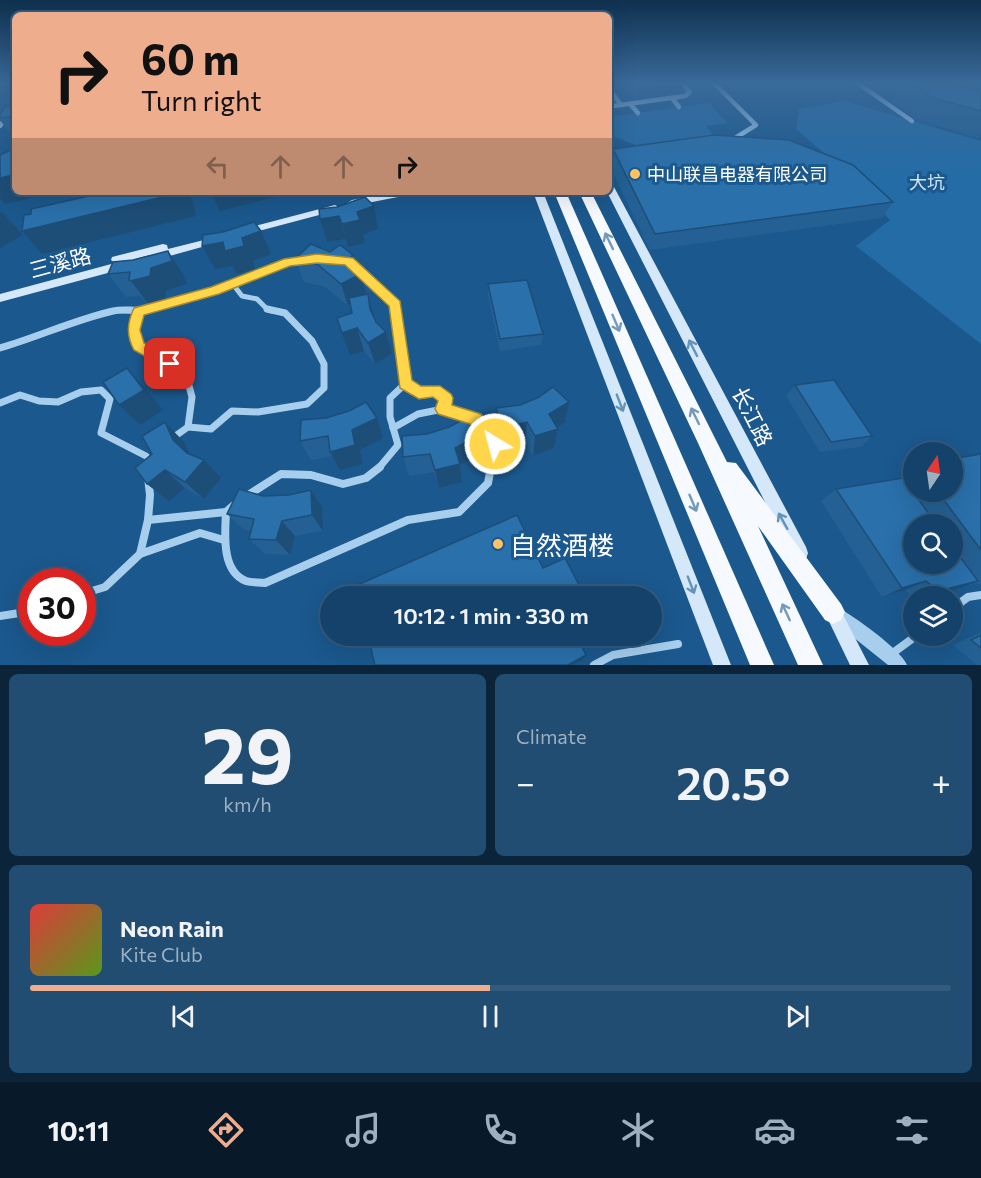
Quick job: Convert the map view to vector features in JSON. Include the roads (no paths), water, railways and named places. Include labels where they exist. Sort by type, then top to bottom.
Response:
[{"type":"highway","points":[[552,195],[565,221],[577,231]]},
{"type":"highway","points":[[561,195],[762,665]]},
{"type":"highway","points":[[586,195],[706,439],[811,665]]},
{"type":"highway","points":[[706,439],[833,612]]},
{"type":"main road","name":"长江路","points":[[612,193],[766,490],[860,665]]},
{"type":"main road","name":"三溪路","points":[[0,291],[368,195]]},
{"type":"main road","name":"三溪路","points":[[0,298],[347,204],[393,195]]},
{"type":"main road","points":[[534,195],[545,210]]},
{"type":"main road","points":[[539,195],[722,665]]},
{"type":"street","points":[[724,144],[756,125],[746,113]]},
{"type":"street","points":[[901,113],[912,121]]},
{"type":"street","points":[[0,126],[8,114]]},
{"type":"street","points":[[0,115],[12,114]]},
{"type":"street","points":[[0,348],[116,310],[139,311],[214,291],[288,262],[308,260]]},
{"type":"street","points":[[338,260],[348,261],[395,304],[405,384]]},
{"type":"street","points":[[162,444],[188,427],[211,429],[232,411],[258,412],[307,404],[324,388],[324,364],[312,341],[285,313],[268,310],[257,298],[242,296],[232,283]]},
{"type":"street","points":[[139,311],[133,330],[139,346],[185,371],[192,397],[188,427]]},
{"type":"street","points":[[405,384],[419,393],[435,391],[446,398],[443,409]]},
{"type":"street","points":[[148,520],[226,512],[281,474],[311,475],[343,484],[366,478],[383,465],[398,445],[390,417],[390,398],[405,384]]},
{"type":"street","points":[[0,403],[20,395],[58,402],[81,392],[101,390],[110,399],[101,433],[146,456]]},
{"type":"street","points":[[226,512],[224,540],[231,569],[244,580],[265,583],[408,520],[459,512],[488,483],[495,444],[475,418],[443,409],[418,414],[393,428]]},
{"type":"street","points":[[146,456],[154,450]]},
{"type":"street","points":[[140,554],[148,520],[150,495],[146,456]]},
{"type":"street","points":[[96,590],[105,587],[140,554],[200,533],[224,540]]},
{"type":"street","points":[[963,601],[968,597],[981,595]]},
{"type":"street","points":[[833,612],[894,660],[907,646]]},
{"type":"street","points":[[0,616],[18,615]]},
{"type":"street","points":[[594,665],[613,655],[678,644]]},
{"type":"place","name":"中山联昌电器有限公司","points":[[635,174]]},
{"type":"place","name":"自然酒楼","points":[[498,544]]},
{"type":"park label","name":"大坑","points":[[927,182]]}]
